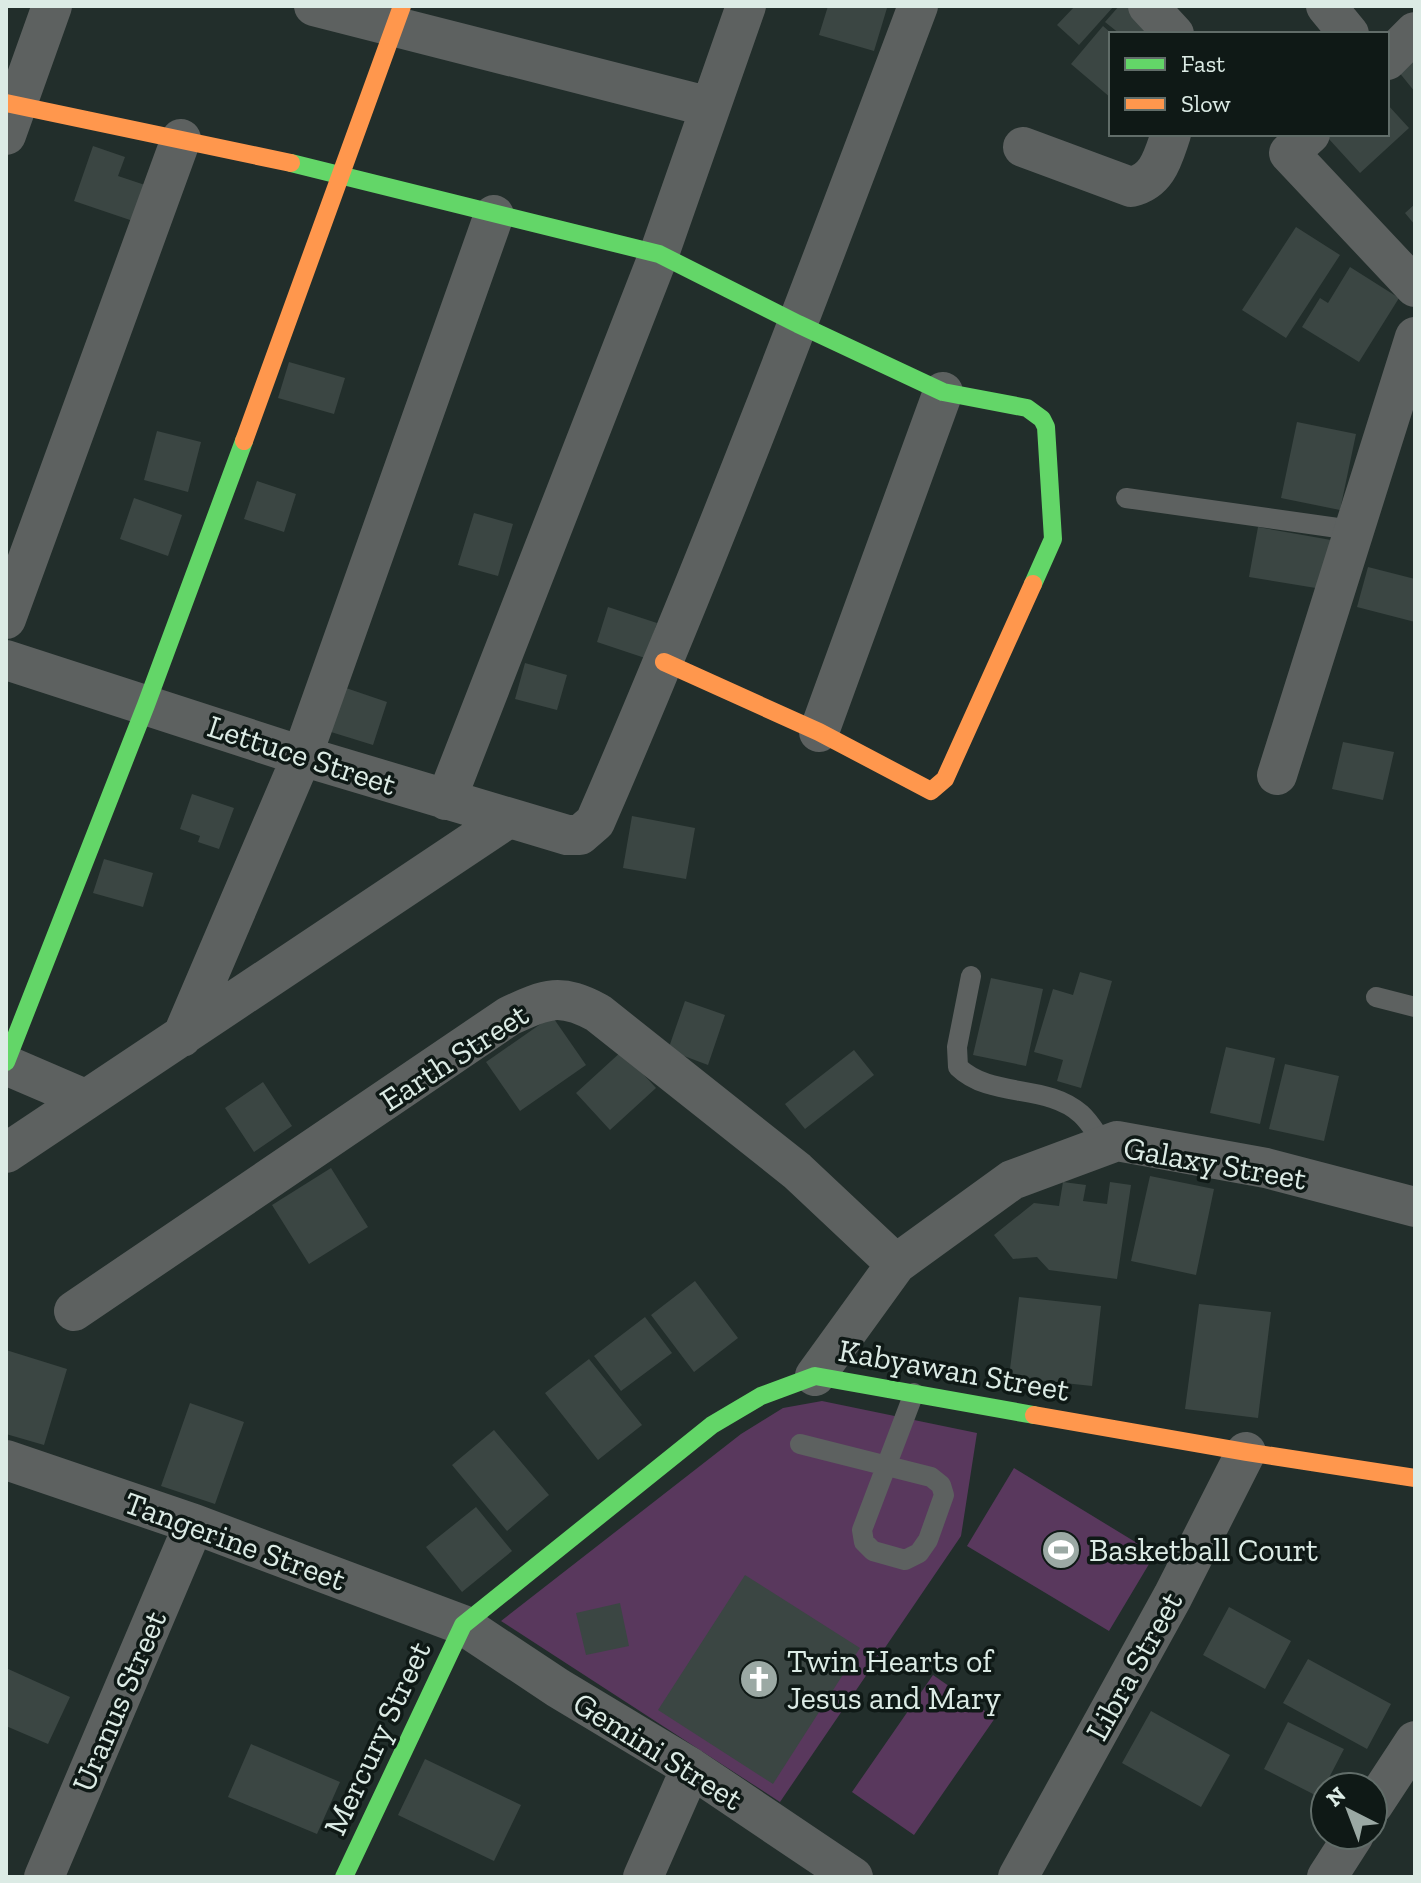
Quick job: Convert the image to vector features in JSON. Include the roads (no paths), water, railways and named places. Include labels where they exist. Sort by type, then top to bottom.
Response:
[{"type":"street","points":[[52,6],[9,115],[181,139],[343,174],[494,215],[659,254],[798,324],[943,392],[1027,408],[1042,419],[1046,427],[1053,539],[945,779],[931,791],[819,732],[664,662],[798,324],[918,6]]},
{"type":"street","points":[[314,6],[398,16],[710,107]]},
{"type":"street","points":[[446,800],[659,254],[746,6]]},
{"type":"street","points":[[1148,6],[1172,32]]},
{"type":"street","points":[[1326,6],[1347,32]]},
{"type":"street","points":[[85,1099],[6,1063],[146,705],[343,174],[398,16]]},
{"type":"street","points":[[1389,58],[1415,32]]},
{"type":"street","points":[[1023,147],[1131,187],[1143,185],[1150,179],[1159,167],[1170,136]]},
{"type":"street","points":[[6,619],[181,139]]},
{"type":"street","points":[[1290,140],[1415,287]]},
{"type":"street","points":[[182,1037],[302,756],[494,215]]},
{"type":"street","points":[[1277,775],[1415,337]]},
{"type":"street","points":[[819,732],[943,392]]},
{"type":"street","name":"Lettuce Street","points":[[6,660],[302,756],[567,835],[580,835],[595,822],[664,662]]},
{"type":"street","points":[[6,1153],[507,819]]},
{"type":"street","name":"Earth Street","points":[[74,1311],[509,1016],[534,1004],[557,998],[576,1002],[598,1013],[797,1171],[896,1264]]},
{"type":"street","name":"Galaxy Street","points":[[815,1376],[896,1264],[1012,1180],[1117,1141],[1266,1168],[1415,1207]]},
{"type":"street","name":"Kabyawan Street","points":[[463,1625],[712,1425],[761,1396],[815,1376],[1246,1452],[1415,1478]]},
{"type":"street","name":"Libra Street","points":[[1018,1877],[1173,1596],[1246,1452]]},
{"type":"street","name":"Tangerine Street","points":[[6,1460],[194,1524],[463,1625]]},
{"type":"street","name":"Uranus Street","points":[[44,1877],[194,1524]]},
{"type":"street","name":"Gemini Street","points":[[463,1625],[558,1688],[691,1768],[853,1877]]},
{"type":"street","name":"Mercury Street","points":[[344,1877],[463,1625]]},
{"type":"street","points":[[1389,1781],[1415,1741]]},
{"type":"street","points":[[643,1877],[691,1768]]},
{"type":"street","points":[[1327,1877],[1344,1851]]},
{"type":"lane","points":[[1126,498],[1352,530]]},
{"type":"lane","points":[[971,976],[957,1047],[958,1067],[970,1079],[1056,1099],[1081,1114],[1105,1145]]},
{"type":"lane","points":[[1376,997],[1415,1007]]},
{"type":"lane","points":[[800,1444],[884,1466],[931,1477],[941,1485],[944,1495],[928,1540],[919,1553],[905,1560],[873,1551],[864,1542],[862,1530],[884,1466],[914,1393]]},
{"type":"place","name":"Basketball Court","points":[[1061,1550]]},
{"type":"place","name":"Twin Hearts of Jesus and Mary","points":[[759,1679]]}]
